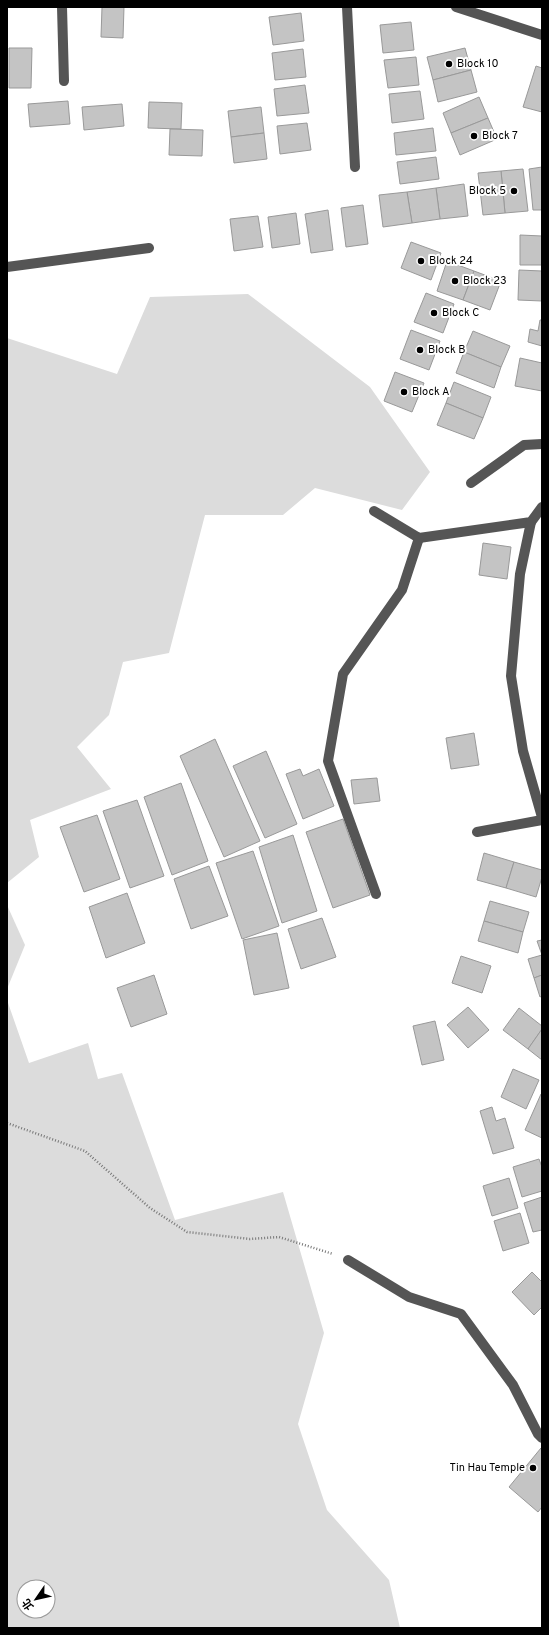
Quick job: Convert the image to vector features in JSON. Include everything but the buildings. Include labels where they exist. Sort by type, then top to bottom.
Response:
[{"type":"street","points":[[62,7],[64,81]]},
{"type":"street","points":[[347,7],[355,167]]},
{"type":"street","points":[[456,7],[542,35]]},
{"type":"street","points":[[7,267],[149,248]]},
{"type":"street","points":[[470,483],[524,445],[542,444]]},
{"type":"street","points":[[542,507],[531,522],[520,574],[511,676],[523,751],[542,817]]},
{"type":"street","points":[[374,511],[419,538],[531,522]]},
{"type":"street","points":[[376,894],[328,761],[344,674],[402,590],[419,538]]},
{"type":"street","points":[[477,832],[542,820]]},
{"type":"street","points":[[348,1260],[409,1297],[461,1314],[513,1385],[538,1434],[542,1438]]},
{"type":"path","points":[[7,1123],[85,1151],[150,1208],[187,1232],[250,1240],[279,1236],[348,1260]]},
{"type":"shaded area","points":[[248,294],[370,387],[430,472],[402,510],[315,488],[283,515],[205,515],[169,653],[123,662],[109,715],[77,747],[111,789],[30,820],[39,857],[7,883],[7,338],[117,374],[150,297]]},
{"type":"shaded area","points":[[7,905],[25,945],[7,989]]},
{"type":"shaded area","points":[[7,1000],[29,1063],[88,1043],[98,1079],[122,1073],[175,1220],[283,1192],[324,1333],[298,1424],[327,1510],[389,1580],[400,1628],[7,1628]]},
{"type":"place","name":"Block 10","points":[[449,64]]},
{"type":"place","name":"Block 7","points":[[474,136]]},
{"type":"place","name":"Block 5","points":[[514,191]]},
{"type":"place","name":"Block 24","points":[[421,261]]},
{"type":"place","name":"Block 23","points":[[455,281]]},
{"type":"place","name":"Block C","points":[[434,313]]},
{"type":"place","name":"Block B","points":[[420,350]]},
{"type":"place","name":"Block A","points":[[404,392]]},
{"type":"place","name":"Tin Hau Temple","points":[[533,1468]]}]
